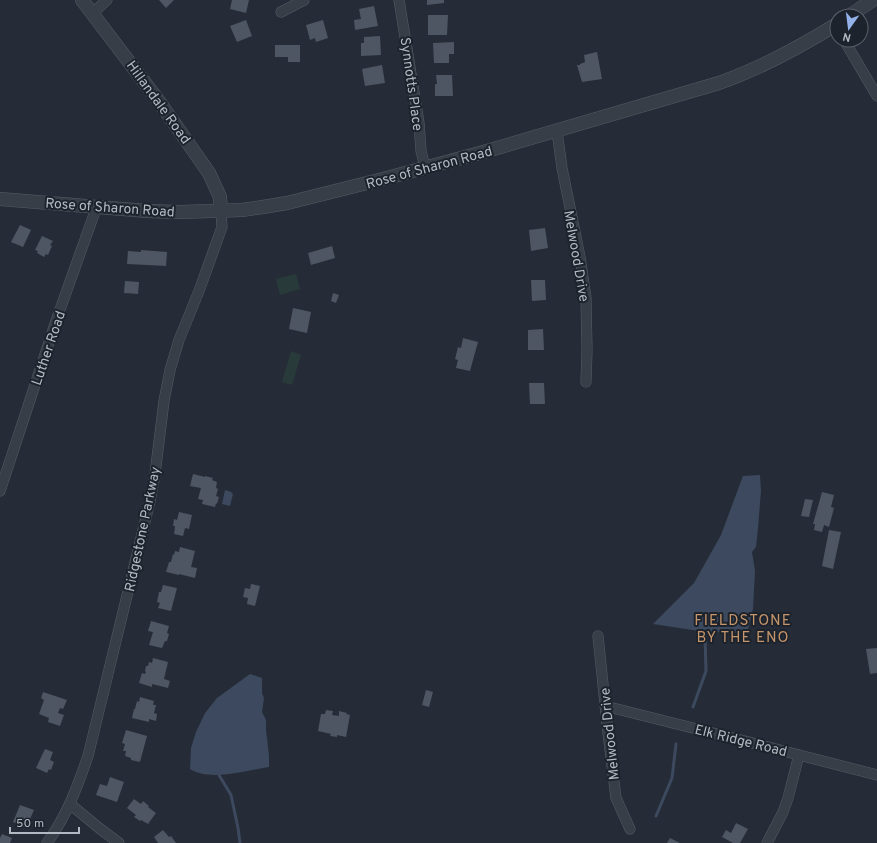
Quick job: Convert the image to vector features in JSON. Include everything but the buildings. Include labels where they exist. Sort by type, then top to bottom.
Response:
[{"type":"street","name":"Hillandale Road","points":[[82,0],[158,100],[209,173],[220,197],[221,211]]},
{"type":"street","points":[[93,13],[107,0]]},
{"type":"street","points":[[281,12],[304,0]]},
{"type":"street","name":"Synnotts Place","points":[[399,0],[419,123],[421,151],[425,167]]},
{"type":"street","points":[[861,8],[873,0]]},
{"type":"street","name":"Rose of Sharon Road","points":[[0,199],[147,211],[180,212],[242,210],[287,203],[383,179],[557,131],[700,89],[733,78],[783,55],[829,29]]},
{"type":"street","points":[[849,48],[877,96]]},
{"type":"street","name":"Melwood Drive","points":[[557,131],[562,168],[580,257],[586,298],[586,382]]},
{"type":"street","name":"Luther Road","points":[[0,491],[97,206]]},
{"type":"street","name":"Ridgestone Parkway","points":[[47,843],[59,826],[70,804],[77,789],[88,756],[150,501],[155,474],[164,401],[174,353],[199,291],[222,227],[221,211]]},
{"type":"street","name":"Melwood Drive","points":[[598,636],[616,798],[630,829]]},
{"type":"street","name":"Elk Ridge Road","points":[[605,706],[877,776]]},
{"type":"street","points":[[767,843],[783,812],[799,755]]},
{"type":"street","points":[[70,804],[119,843]]},
{"type":"shaded area","points":[[296,274],[300,289],[280,295],[276,279]]},
{"type":"shaded area","points":[[291,351],[301,355],[292,385],[282,382]]},
{"type":"water","points":[[760,475],[761,491],[758,528],[756,547],[752,552],[755,571],[753,609],[747,633],[706,632],[653,624],[694,583],[721,535],[743,476]]},
{"type":"water","points":[[225,490],[233,494],[230,506],[222,504]]},
{"type":"water","points":[[250,674],[262,678],[262,693],[264,698],[262,712],[266,720],[269,767],[218,775],[198,773],[190,769],[191,748],[196,732],[205,713],[217,698]]},
{"type":"waterway","points":[[693,707],[706,671],[705,637],[707,629]]},
{"type":"waterway","points":[[656,816],[672,778],[676,744]]},
{"type":"waterway","points":[[220,773],[219,775],[231,795],[240,843]]},
{"type":"district","name":"FIELDSTONE BY THE ENO","points":[[743,628]]}]
